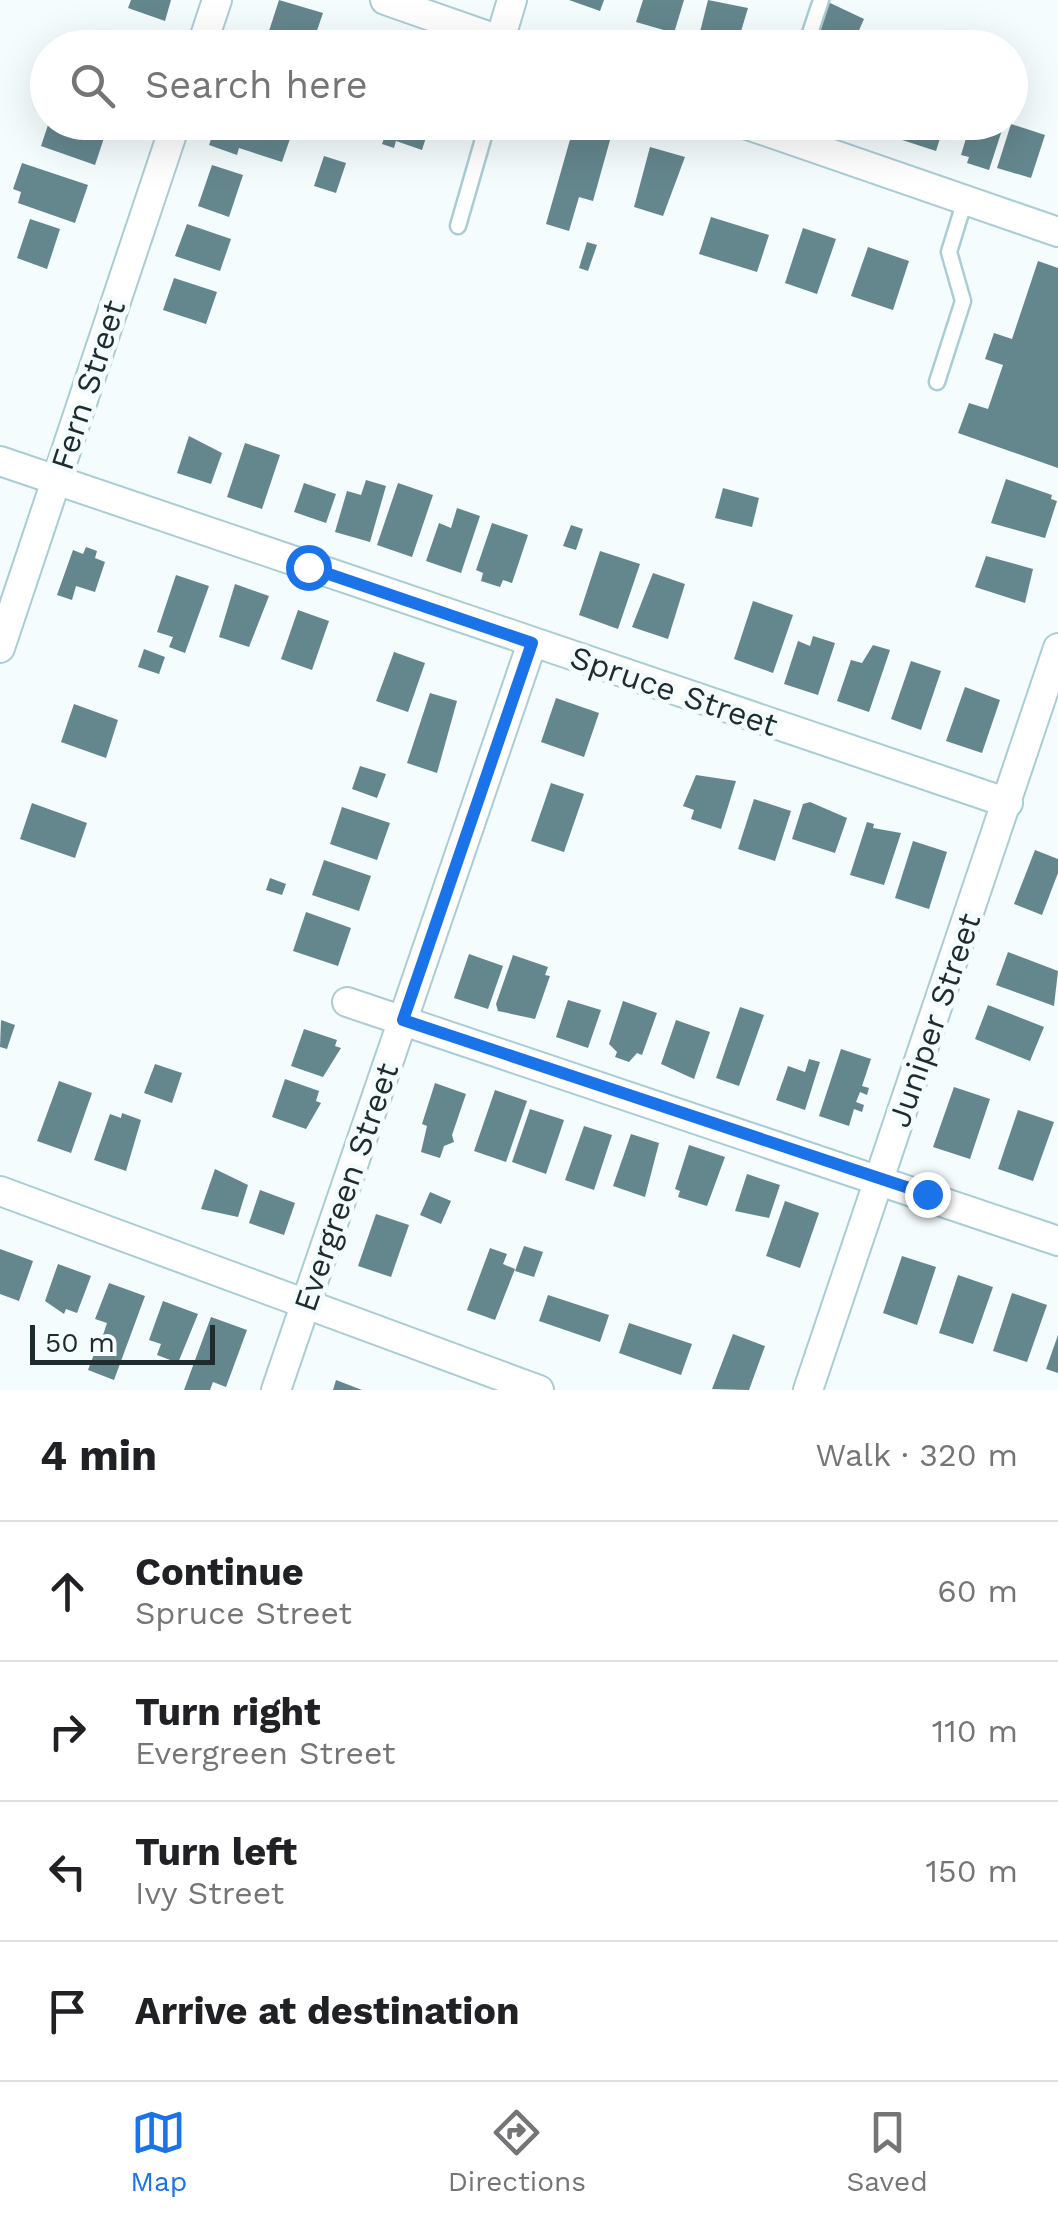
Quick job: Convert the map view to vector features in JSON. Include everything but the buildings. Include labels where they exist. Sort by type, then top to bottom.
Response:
[{"type":"street","points":[[207,30],[217,0]]},
{"type":"street","points":[[385,0],[468,30]]},
{"type":"street","points":[[511,30],[512,0]]},
{"type":"street","name":"Fern Street","points":[[0,648],[170,140]]},
{"type":"street","points":[[809,140],[1058,232]]},
{"type":"street","name":"Spruce Street","points":[[0,461],[1008,803]]},
{"type":"street","name":"Evergreen Street","points":[[276,1390],[532,643]]},
{"type":"street","name":"Juniper Street","points":[[808,1390],[1058,648]]},
{"type":"street","points":[[347,1002],[880,1178],[1058,1241]]},
{"type":"street","points":[[0,1191],[538,1390]]},
{"type":"lane","points":[[811,30],[821,0]]},
{"type":"lane","points":[[458,226],[483,140]]},
{"type":"lane","points":[[937,382],[963,301],[950,252],[964,200]]},
{"type":"route","points":[[308,567],[532,643],[403,1020],[927,1194]]}]
